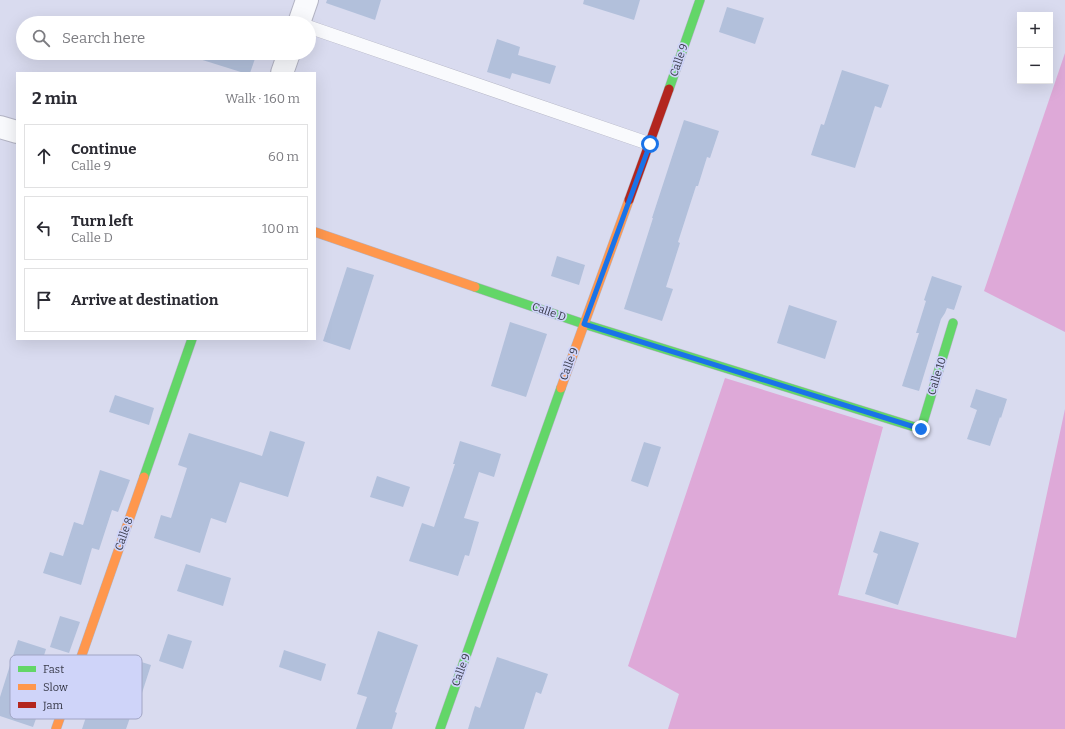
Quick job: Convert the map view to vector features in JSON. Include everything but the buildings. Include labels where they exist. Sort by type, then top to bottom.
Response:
[{"type":"street","points":[[301,16],[307,0]]},
{"type":"street","name":"Calle 9","points":[[440,729],[584,324],[650,144],[700,0]]},
{"type":"street","points":[[282,72],[287,60]]},
{"type":"street","points":[[0,127],[16,132]]},
{"type":"street","name":"Calle D","points":[[316,232],[584,324],[921,429]]},
{"type":"street","name":"Calle 10","points":[[921,429],[953,323]]},
{"type":"street","name":"Calle 8","points":[[82,655],[192,340]]},
{"type":"street","name":"Calle 8","points":[[56,729],[59,719]]},
{"type":"lane","points":[[316,29],[650,144]]},
{"type":"shaded area","points":[[1065,53],[1065,332],[984,291]]},
{"type":"shaded area","points":[[725,378],[883,427],[838,595],[1016,638],[1065,409],[1065,729],[668,729],[679,694],[628,666]]},
{"type":"traffic: fast","points":[[669,89],[700,0]]},
{"type":"traffic: fast","points":[[475,287],[584,324],[921,429],[953,323]]},
{"type":"traffic: fast","points":[[144,477],[192,340]]},
{"type":"traffic: fast","points":[[440,729],[561,388]]},
{"type":"traffic: slow","points":[[561,388],[629,200]]},
{"type":"traffic: slow","points":[[316,232],[475,287]]},
{"type":"traffic: slow","points":[[82,655],[144,477]]},
{"type":"traffic: slow","points":[[56,729],[59,719]]},
{"type":"traffic: jam","points":[[629,200],[669,89]]},
{"type":"route","points":[[650,144],[584,324],[921,429]]}]
